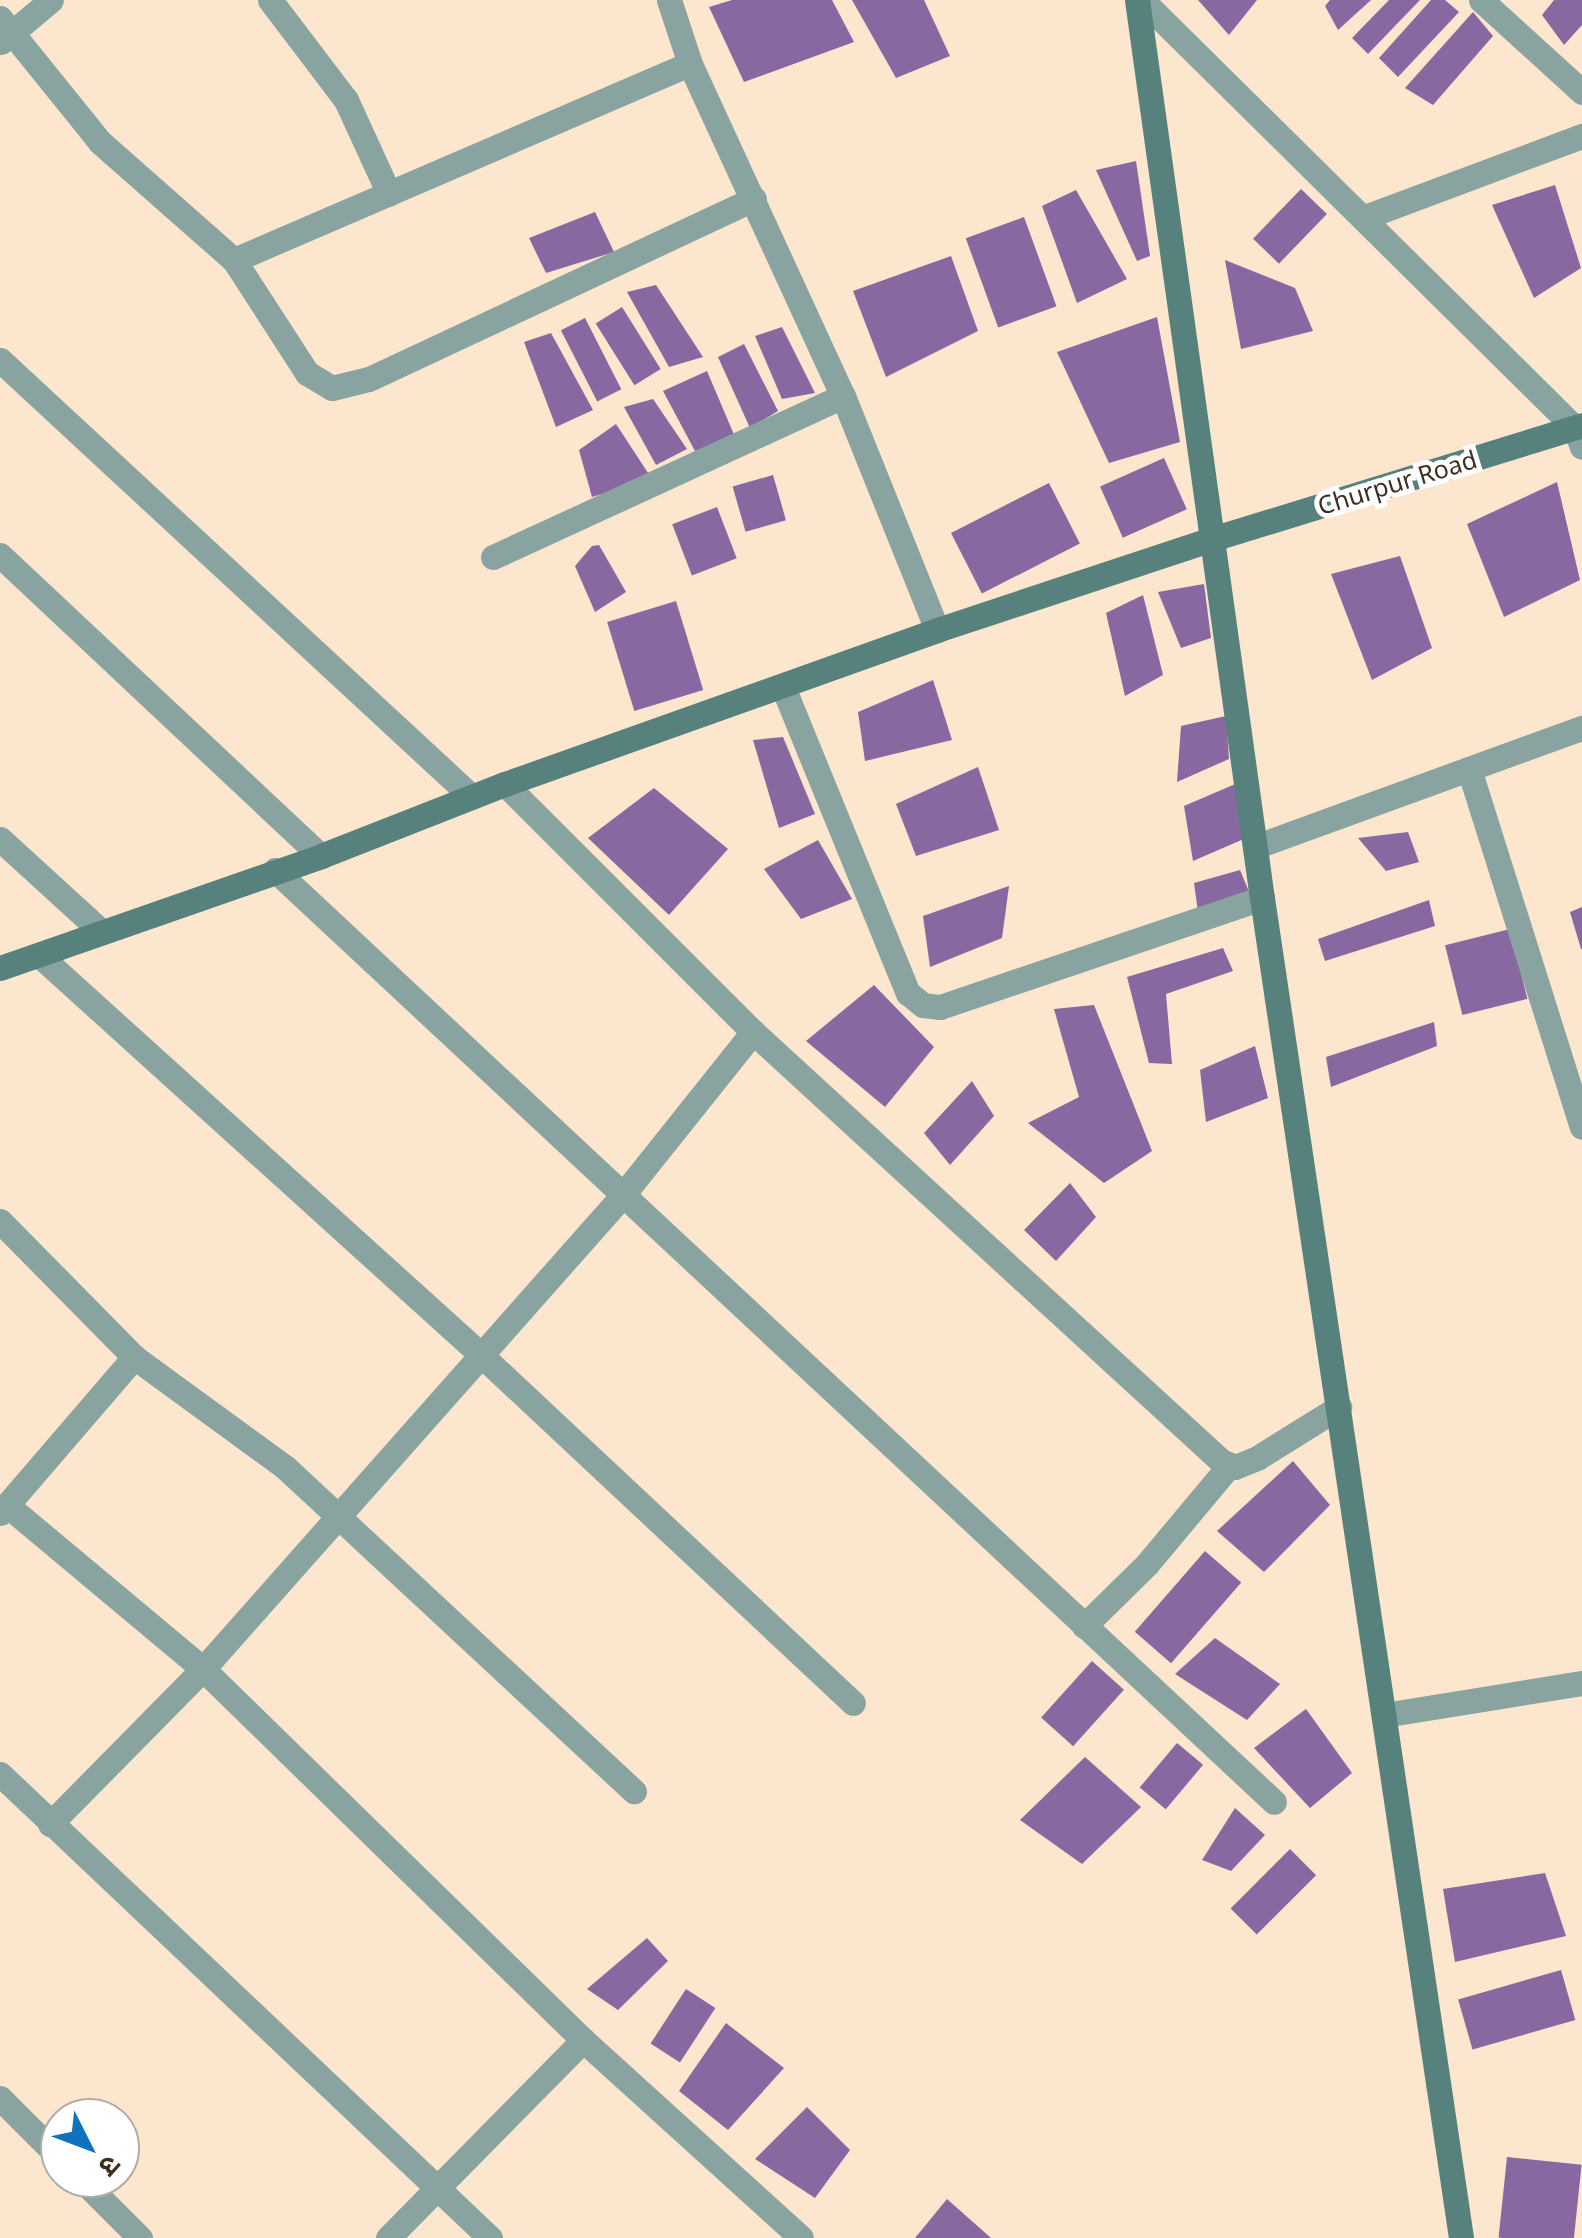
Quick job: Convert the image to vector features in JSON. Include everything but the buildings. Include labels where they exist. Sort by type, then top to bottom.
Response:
[{"type":"street","points":[[51,0],[4,31],[100,142],[234,260],[307,373],[332,388],[370,379],[754,199]]},
{"type":"street","points":[[270,0],[346,100],[390,194]]},
{"type":"street","points":[[669,0],[690,64],[843,396],[938,630]]},
{"type":"street","points":[[1139,0],[1365,217],[1580,433]]},
{"type":"street","points":[[1139,0],[1262,898],[1461,2238]]},
{"type":"street","points":[[1481,0],[1582,92]]},
{"type":"street","points":[[234,260],[690,64]]},
{"type":"street","points":[[1365,217],[1582,136]]},
{"type":"street","points":[[0,360],[472,797]]},
{"type":"street","points":[[494,557],[843,396]]},
{"type":"street","name":"Churpur Road","points":[[0,968],[321,856],[505,784],[938,630],[1212,539],[1580,433]]},
{"type":"street","points":[[0,555],[321,856]]},
{"type":"street","points":[[784,687],[908,992],[924,1005],[940,1007],[1262,898]]},
{"type":"street","points":[[1257,846],[1582,728]]},
{"type":"street","points":[[1469,768],[1582,1127]]},
{"type":"street","points":[[505,784],[753,1032],[1229,1466]]},
{"type":"street","points":[[0,840],[102,932]]},
{"type":"street","points":[[276,870],[1274,1802]]},
{"type":"street","points":[[40,955],[479,1353],[853,1703]]},
{"type":"street","points":[[50,1824],[203,1670],[479,1353],[622,1196],[753,1032]]},
{"type":"street","points":[[0,1221],[134,1357],[246,1436],[339,1515],[634,1791]]},
{"type":"street","points":[[134,1357],[4,1510],[203,1670],[583,2040],[801,2238]]},
{"type":"street","points":[[1084,1626],[1147,1564],[1229,1466],[1257,1458],[1339,1408]]},
{"type":"street","points":[[1384,1715],[1582,1684]]},
{"type":"street","points":[[0,1774],[490,2238]]},
{"type":"street","points":[[388,2238],[583,2040]]},
{"type":"street","points":[[0,2098],[40,2138]]},
{"type":"street","points":[[100,2198],[140,2238]]}]
